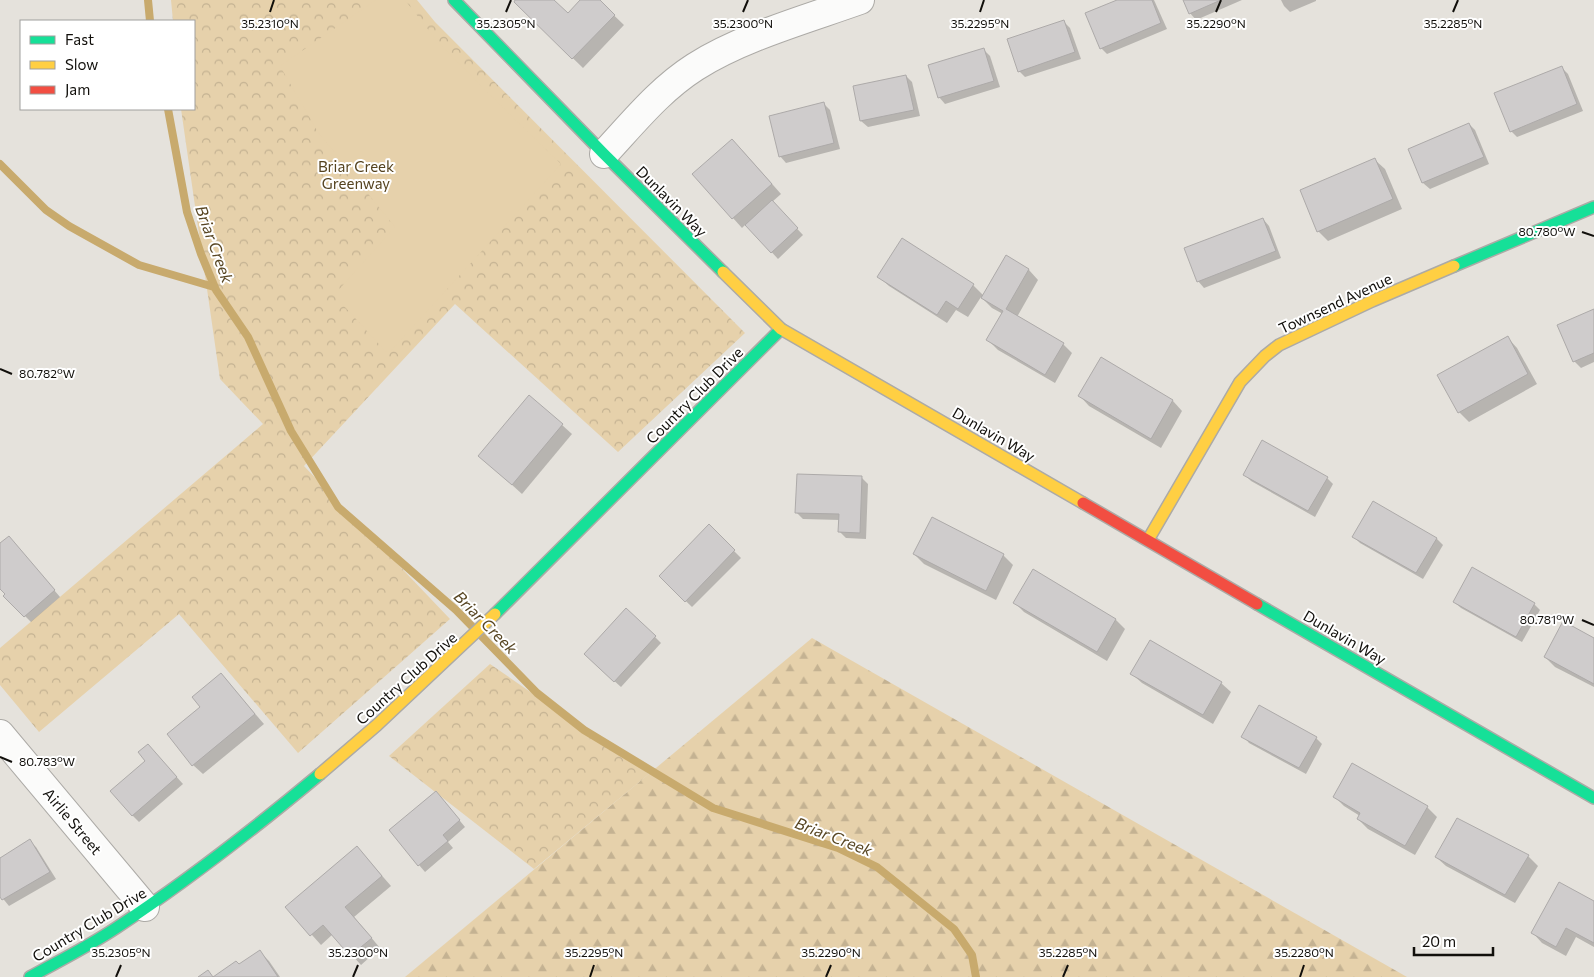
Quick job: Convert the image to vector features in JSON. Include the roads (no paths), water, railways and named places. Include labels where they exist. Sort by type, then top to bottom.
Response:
[{"type":"street","name":"Dunlavin Way","points":[[454,0],[504,54],[781,329],[1594,798]]},
{"type":"street","points":[[604,154],[658,96],[694,67],[735,45],[860,0]]},
{"type":"street","name":"Townsend Avenue","points":[[1148,540],[1240,382],[1265,356],[1279,345],[1372,301],[1594,207]]},
{"type":"street","name":"Country Club Drive","points":[[30,977],[114,929],[188,879],[280,806],[377,725],[449,659],[781,329]]},
{"type":"street","name":"Airlie Street","points":[[0,734],[145,907]]},
{"type":"waterway","name":"Briar Creek","points":[[148,0],[150,20]]},
{"type":"waterway","name":"Briar Creek","points":[[168,110],[187,212],[201,254],[216,290],[248,337],[291,431],[338,507],[456,610],[537,693],[584,730],[713,808],[838,848],[877,867],[954,929],[972,955],[976,977]]},
{"type":"waterway","points":[[0,164],[46,210],[69,226],[139,265],[214,287]]},
{"type":"park label","name":"Briar Creek Greenway","points":[[356,174]]}]
